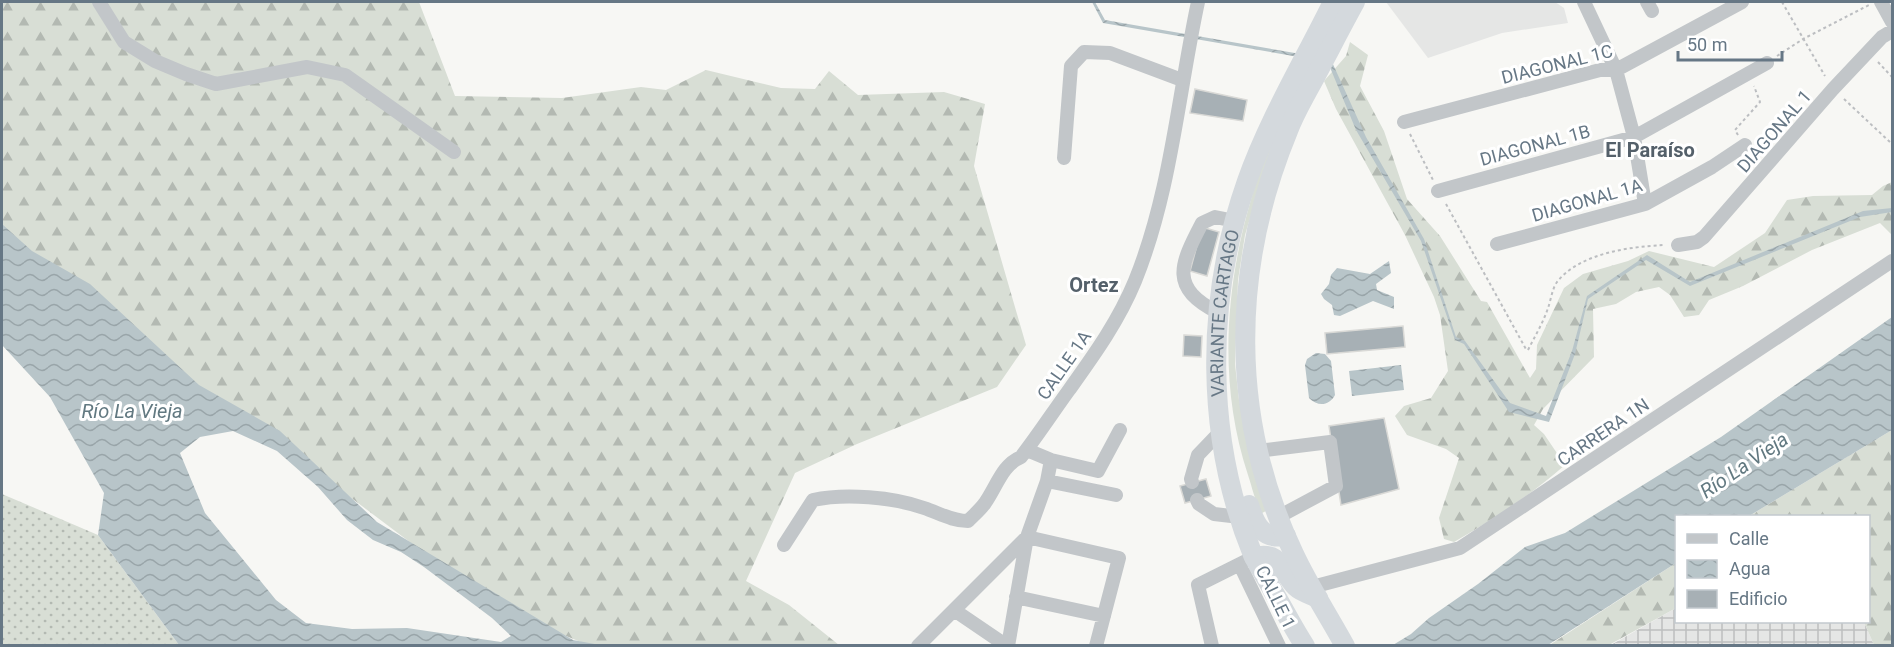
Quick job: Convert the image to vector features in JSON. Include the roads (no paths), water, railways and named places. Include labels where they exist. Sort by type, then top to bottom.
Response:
[{"type":"highway","name":"VARIANTE CARTAGO","points":[[1320,49],[1334,2]]},
{"type":"highway","name":"VARIANTE CARTAGO","points":[[1300,638],[1247,561],[1221,431],[1217,372],[1219,313],[1222,282],[1235,221],[1248,179],[1272,122],[1320,49],[1355,2]]},
{"type":"highway","name":"VARIANTE CARTAGO","points":[[1308,70],[1267,185],[1253,243],[1246,303],[1245,352],[1248,392],[1258,451],[1278,517],[1294,555],[1345,645]]},
{"type":"highway","points":[[1232,489],[1248,501],[1257,526],[1269,535],[1286,536]]},
{"type":"highway","points":[[1247,561],[1266,555],[1276,559],[1297,588],[1318,599]]},
{"type":"street","points":[[99,2],[124,42],[154,61],[216,84],[307,67],[345,75],[453,152]]},
{"type":"street","name":"CALLE 1A","points":[[784,545],[813,500],[826,497],[876,498],[922,507],[957,521],[968,520],[984,505],[1012,461],[1021,457],[1027,450],[1107,337],[1135,281],[1148,246],[1166,178],[1198,2]]},
{"type":"street","points":[[1584,2],[1617,70],[1634,137],[1645,204]]},
{"type":"street","name":"DIAGONAL 1C","points":[[1404,122],[1600,70],[1617,70],[1742,2]]},
{"type":"street","points":[[1881,2],[1893,22]]},
{"type":"street","name":"DIAGONAL 1","points":[[1678,245],[1697,242],[1704,237],[1833,89],[1882,37],[1893,31]]},
{"type":"street","points":[[1064,158],[1071,66],[1084,52],[1110,52],[1182,80]]},
{"type":"street","name":"DIAGONAL 1B","points":[[1438,191],[1634,137],[1767,63]]},
{"type":"street","name":"DIAGONAL 1A","points":[[1497,244],[1645,204],[1712,167],[1745,145]]},
{"type":"street","points":[[1219,313],[1200,304],[1184,285],[1184,262],[1202,223],[1215,217],[1235,221]]},
{"type":"street","name":"CARRERA 1N","points":[[1318,599],[1460,548],[1893,261]]},
{"type":"street","points":[[1027,450],[1052,460],[1098,471],[1120,430]]},
{"type":"street","points":[[1192,482],[1198,455],[1221,431]]},
{"type":"street","points":[[1258,451],[1330,442],[1336,486],[1278,517]]},
{"type":"street","points":[[954,610],[1007,645],[1027,537],[1052,460]]},
{"type":"street","points":[[1047,481],[1116,495]]},
{"type":"street","points":[[1197,500],[1199,504],[1214,514],[1240,517]]},
{"type":"street","points":[[1027,537],[1119,558],[1096,645]]},
{"type":"street","points":[[918,645],[1027,537]]},
{"type":"street","points":[[1212,645],[1198,585],[1247,561]]},
{"type":"street","name":"CALLE 1","points":[[1247,561],[1279,645]]},
{"type":"street","points":[[1016,597],[1104,616]]},
{"type":"water","points":[[1092,2],[1095,2],[1105,20],[1324,58],[1332,62],[1366,137],[1424,239],[1456,337],[1465,341],[1510,403],[1546,416],[1572,351],[1587,296],[1647,255],[1690,282],[1863,211],[1892,208],[1892,212],[1860,217],[1690,286],[1646,260],[1588,299],[1575,354],[1549,422],[1509,412],[1464,344],[1455,340],[1421,241],[1356,130],[1329,65],[1322,61],[1103,23]]},
{"type":"water","name":"Río La Vieja","points":[[2,224],[32,251],[90,284],[199,385],[280,431],[377,522],[573,640],[600,645],[179,645],[98,535],[104,493],[50,397],[2,345]],"holes":[[[233,431],[277,451],[318,487],[347,520],[373,540],[401,552],[424,567],[492,618],[511,636],[501,642],[407,628],[352,629],[306,623],[276,600],[205,513],[180,453],[200,437]]]},
{"type":"water","points":[[1389,261],[1391,273],[1376,284],[1377,290],[1394,297],[1394,309],[1373,301],[1340,316],[1334,315],[1332,305],[1321,294],[1337,268],[1370,274]]},
{"type":"water","name":"Río La Vieja","points":[[1892,317],[1892,430],[1751,515],[1675,515],[1675,564],[1548,645],[1393,645],[1411,634],[1525,547],[1565,533],[1721,437]]},
{"type":"water","points":[[1316,353],[1325,354],[1331,361],[1335,395],[1323,404],[1316,403],[1309,398],[1305,365],[1307,359]]},
{"type":"water","points":[[1401,365],[1404,390],[1352,396],[1349,371]]},
{"type":"district","name":"El Paraíso","points":[[1650,150]]},
{"type":"district","name":"Ortez","points":[[1094,285]]}]
